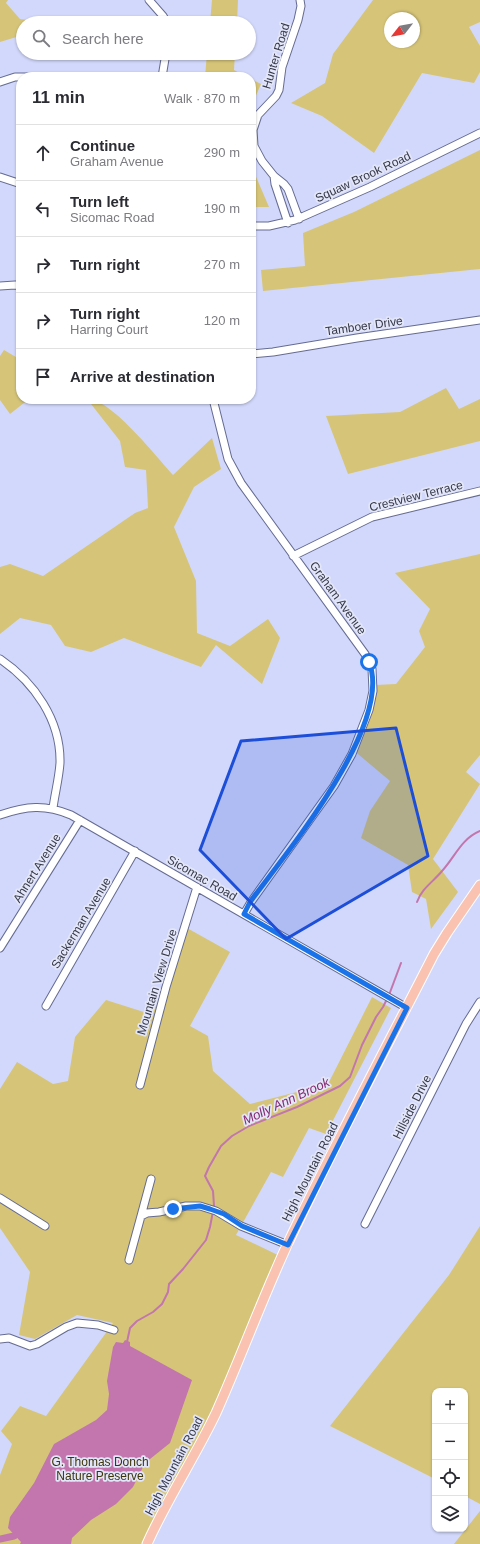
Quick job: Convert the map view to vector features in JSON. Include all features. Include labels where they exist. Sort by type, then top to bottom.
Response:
[{"type":"main road","name":"High Mountain Road","points":[[147,1544],[171,1494],[212,1419],[288,1245],[434,954],[480,885]]},
{"type":"street","points":[[149,0],[163,16]]},
{"type":"street","name":"Hunter Road","points":[[256,121],[258,115],[276,96],[279,90],[282,67],[298,20],[301,6],[300,0]]},
{"type":"street","points":[[163,72],[165,60]]},
{"type":"street","points":[[0,82],[16,77]]},
{"type":"street","name":"Squaw Brook Road","points":[[256,226],[288,223],[299,219],[364,190],[480,133]]},
{"type":"street","name":"Hunter Road","points":[[256,150],[274,176],[288,189],[299,219]]},
{"type":"street","name":"Hunter Road","points":[[274,176],[288,223]]},
{"type":"street","points":[[0,177],[16,182]]},
{"type":"street","points":[[0,286],[16,285]]},
{"type":"street","name":"Tamboer Drive","points":[[256,354],[480,320]]},
{"type":"street","name":"Graham Avenue","points":[[214,404],[230,466],[365,654],[372,670],[373,691],[369,710],[352,754],[334,786],[250,902],[244,914]]},
{"type":"street","name":"Crestview Terrace","points":[[294,556],[372,517],[480,491]]},
{"type":"street","points":[[0,659],[28,682],[48,713],[53,725],[58,742],[60,761],[53,808]]},
{"type":"street","name":"Sicomac Road","points":[[0,815],[18,809],[29,808],[53,808],[62,811],[407,1008]]},
{"type":"street","name":"Ahnert Avenue","points":[[0,948],[80,820]]},
{"type":"street","name":"Sackerman Avenue","points":[[46,1006],[135,852]]},
{"type":"street","name":"Mountain View Drive","points":[[140,1084],[166,987],[197,887]]},
{"type":"street","name":"Hillside Drive","points":[[364,1224],[466,1024],[480,1002]]},
{"type":"street","points":[[129,1260],[151,1179]]},
{"type":"street","points":[[0,1198],[45,1226]]},
{"type":"street","points":[[141,1216],[147,1212],[159,1212],[186,1206],[200,1206],[213,1210],[242,1226],[288,1245]]},
{"type":"street","points":[[0,1339],[8,1338],[30,1346],[37,1344],[66,1327],[77,1323],[98,1325],[114,1330]]},
{"type":"highlighted area","points":[[396,728],[428,856],[286,939],[200,850],[241,741]]},
{"type":"green space","points":[[0,0],[8,0],[6,3],[17,16],[16,16],[16,37],[0,42]]},
{"type":"green space","points":[[212,0],[238,0],[237,16],[211,16]]},
{"type":"green space","points":[[373,0],[480,0],[480,22],[469,27],[480,46],[480,72],[474,83],[422,73],[374,153],[322,116],[291,103],[325,83],[333,54]]},
{"type":"green space","points":[[206,60],[235,60],[234,70],[238,72],[205,72]]},
{"type":"green space","points":[[256,82],[261,84],[256,96]]},
{"type":"green space","points":[[480,150],[480,269],[263,291],[261,270],[305,266],[303,233],[354,212]]},
{"type":"green space","points":[[256,177],[269,207],[256,207]]},
{"type":"green space","points":[[4,350],[16,357],[16,404],[23,404],[10,414],[0,400],[0,356]]},
{"type":"green space","points":[[446,388],[459,409],[480,399],[480,441],[348,474],[326,416],[400,412]]},
{"type":"green space","points":[[91,404],[102,404],[111,410],[134,431],[173,475],[212,438],[221,469],[194,487],[174,527],[196,581],[197,633],[230,646],[268,619],[280,638],[262,684],[216,645],[201,667],[124,638],[91,652],[65,646],[51,625],[20,618],[0,634],[0,567],[10,564],[43,576],[135,513],[148,508],[146,470],[125,467],[120,441]]},
{"type":"green space","points":[[480,554],[480,755],[466,772],[480,784],[433,859],[458,892],[431,929],[426,899],[412,892],[408,865],[361,838],[370,811],[390,781],[352,749],[356,733],[375,685],[396,684],[425,647],[419,631],[430,609],[395,573]]},
{"type":"green space","name":"G. Thomas Donch Nature Preserve","points":[[187,928],[230,952],[190,1026],[208,1036],[213,1071],[250,1104],[328,1084],[372,997],[391,1008],[326,1134],[309,1128],[283,1177],[271,1172],[236,1235],[282,1257],[226,1390],[147,1544],[0,1544],[0,1475],[12,1444],[1,1431],[20,1406],[46,1416],[113,1323],[77,1315],[35,1339],[19,1335],[30,1272],[0,1228],[0,1089],[17,1062],[53,1084],[68,1081],[75,1037],[106,1000],[147,1013],[162,1001]]},
{"type":"green space","points":[[480,1226],[480,1504],[468,1498],[468,1388],[432,1388],[432,1477],[330,1426],[449,1275]]},
{"type":"green space","points":[[480,1511],[480,1544],[454,1544],[463,1532],[468,1532],[468,1526]]},
{"type":"shaded area","points":[[125,1340],[130,1342],[130,1346],[192,1380],[170,1443],[145,1463],[133,1487],[116,1504],[91,1520],[72,1538],[71,1544],[20,1544],[21,1542],[8,1528],[10,1517],[34,1483],[54,1444],[96,1420],[107,1410],[109,1394],[107,1381],[113,1347],[116,1342],[123,1343]]},
{"type":"waterway","name":"Molly Ann Brook","points":[[417,902],[425,889],[447,866],[463,843],[473,834],[480,831]]},
{"type":"waterway","name":"Molly Ann Brook","points":[[389,995],[401,963]]},
{"type":"waterway","name":"Molly Ann Brook","points":[[127,1342],[130,1328],[137,1321],[153,1312],[162,1304],[168,1292],[169,1284],[206,1240],[214,1206],[213,1191],[205,1176],[221,1146],[232,1136],[249,1126],[297,1107],[340,1086],[350,1077],[362,1045],[387,999]]},
{"type":"waterway","points":[[0,1539],[14,1536]]},
{"type":"route","points":[[173,1209],[186,1206],[200,1206],[210,1209],[224,1214],[242,1226],[288,1245],[407,1008],[244,914],[250,902],[334,786],[352,754],[369,710],[373,691],[374,684],[369,662]]}]
